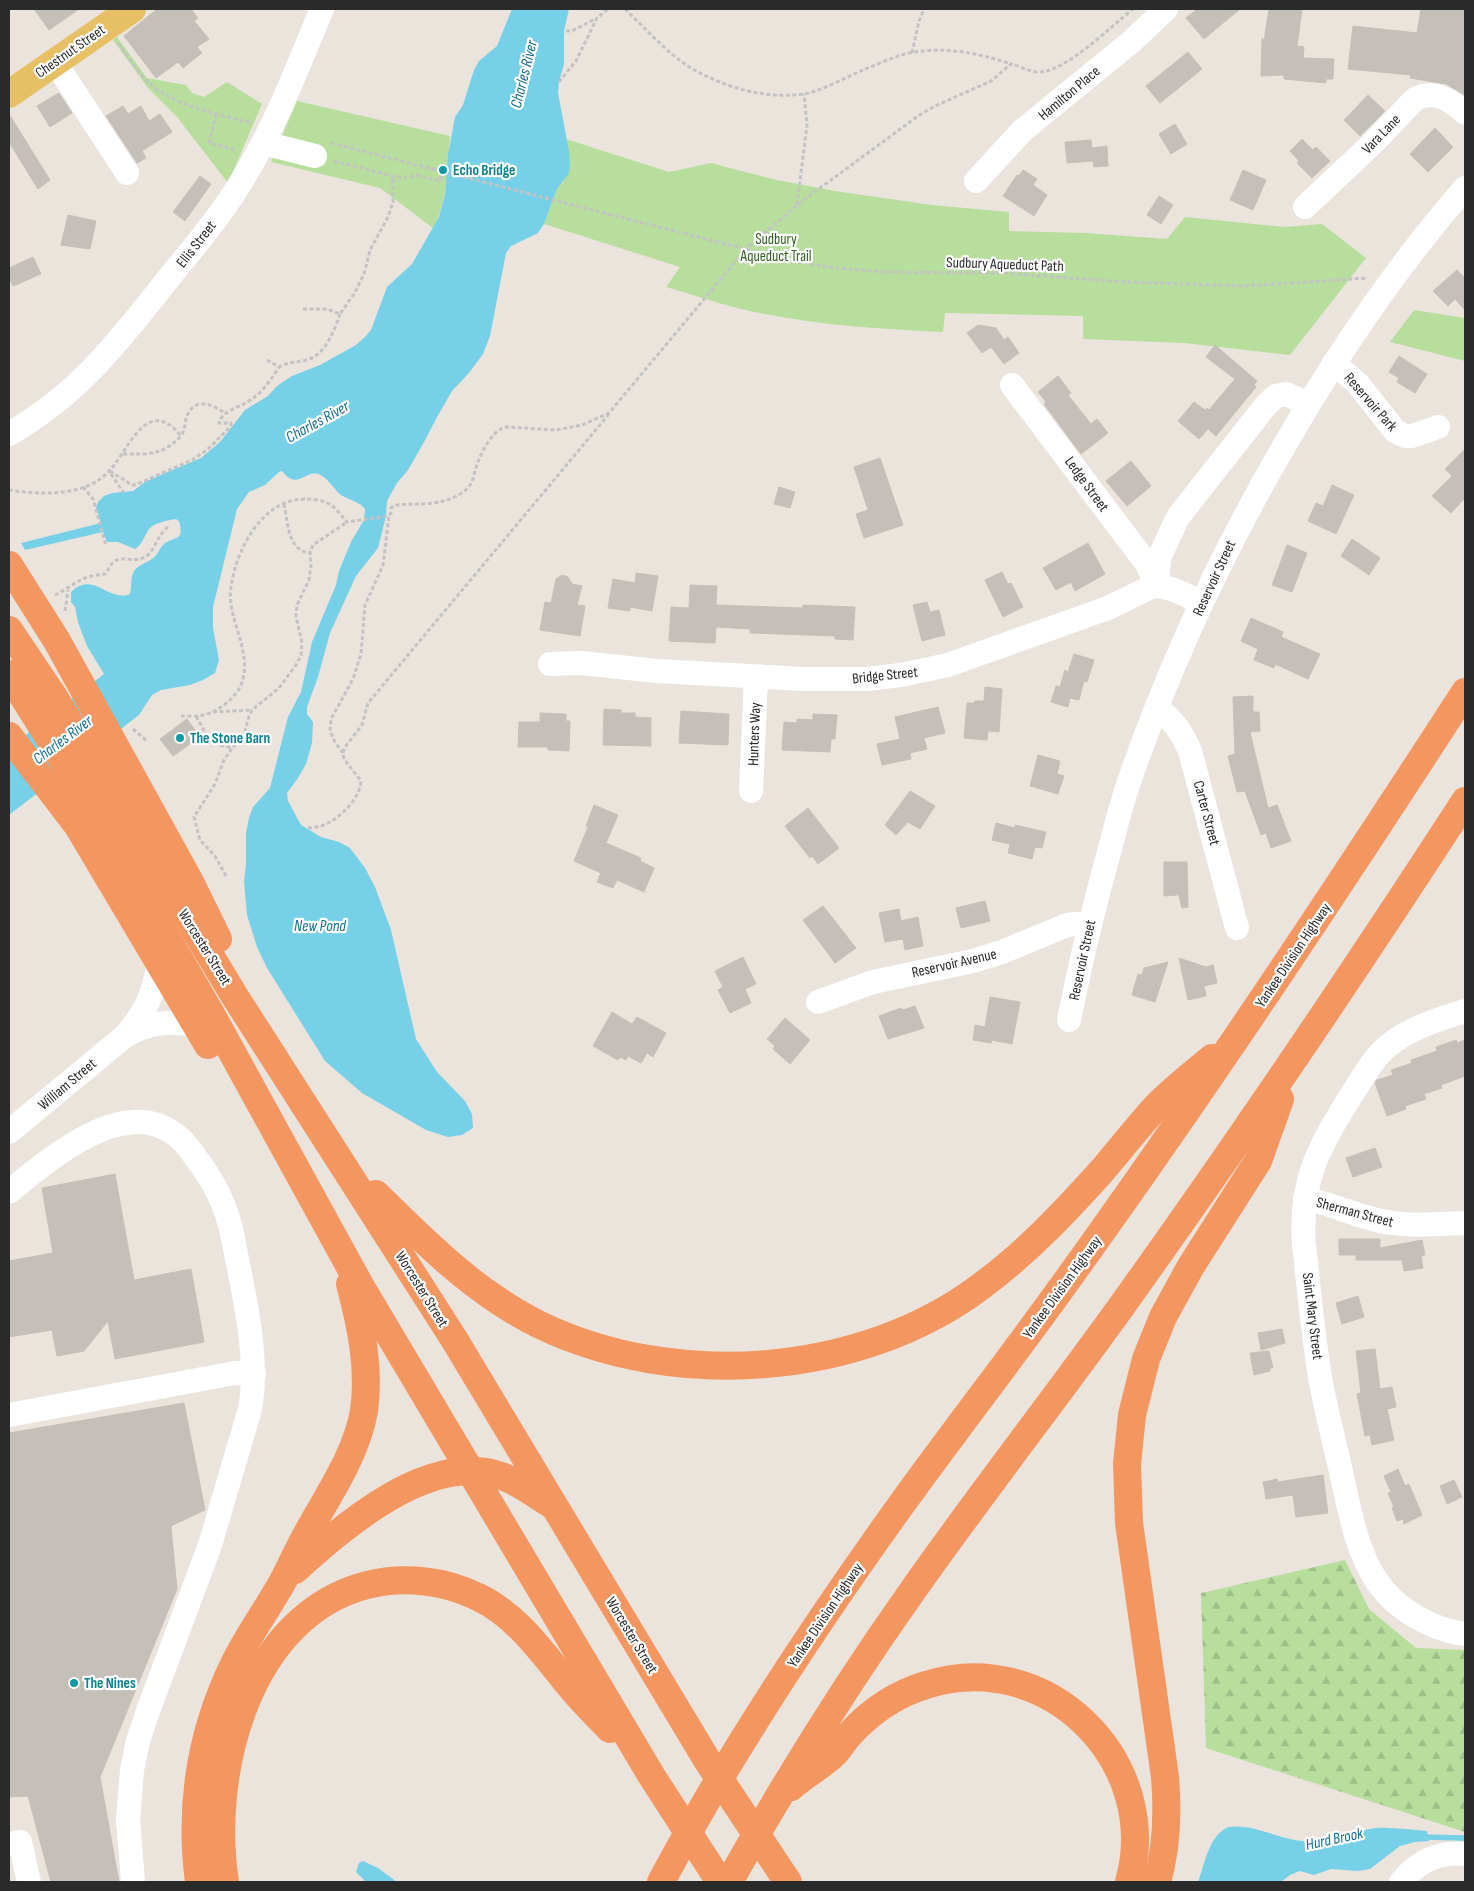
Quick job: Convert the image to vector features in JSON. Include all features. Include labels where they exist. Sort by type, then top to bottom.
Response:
[{"type":"highway","points":[[9,565],[46,622],[78,678],[94,762],[78,826],[195,1025],[230,1078],[294,1165]]},
{"type":"highway","points":[[9,630],[44,705]]},
{"type":"highway","points":[[9,674],[44,705]]},
{"type":"highway","name":"Yankee Division Highway","points":[[661,1877],[741,1743],[862,1559],[1067,1281],[1243,1030],[1465,692]]},
{"type":"highway","name":"Worcester Street","points":[[44,705],[94,762],[189,880],[212,926],[261,1037],[454,1339],[703,1753],[788,1882]]},
{"type":"highway","points":[[9,736],[94,762]]},
{"type":"highway","name":"Worcester Street","points":[[94,762],[211,1014],[342,1254],[646,1766],[720,1882]]},
{"type":"highway","points":[[729,1882],[820,1728],[903,1604],[1178,1228],[1295,1060],[1465,801]]},
{"type":"highway","points":[[339,1157],[426,1244],[458,1271],[489,1294],[539,1325],[599,1347],[668,1362],[732,1365],[793,1361],[849,1350],[886,1338],[945,1310],[980,1288],[1028,1247],[1071,1205],[1156,1107],[1243,1030]]},
{"type":"highway","points":[[1157,1882],[1165,1845],[1167,1798],[1127,1509],[1127,1464],[1132,1415],[1141,1373],[1156,1331],[1191,1266],[1258,1161],[1295,1060]]},
{"type":"highway","points":[[199,1882],[195,1844],[196,1809],[200,1767],[210,1724],[235,1661],[283,1581],[349,1459],[364,1411],[366,1383],[363,1340],[342,1254]]},
{"type":"highway","points":[[283,1581],[332,1538],[384,1501],[435,1477],[470,1472],[503,1476],[557,1508]]},
{"type":"highway","points":[[225,1882],[221,1832],[223,1792],[233,1739],[250,1693],[272,1652],[292,1628],[324,1602],[359,1587],[395,1581],[431,1582],[471,1594],[494,1606],[512,1619],[574,1692],[646,1766]]},
{"type":"highway","points":[[778,1797],[836,1752],[868,1716],[901,1694],[927,1684],[965,1677],[1006,1680],[1044,1694],[1065,1706],[1088,1726],[1112,1756],[1128,1792],[1134,1817],[1135,1848],[1129,1882]]},
{"type":"main road","name":"Chestnut Street","points":[[9,94],[132,9]]},
{"type":"street","name":"Ellis Street","points":[[9,434],[71,391],[106,355],[219,215],[248,171],[253,139],[322,9]]},
{"type":"street","name":"Hamilton Place","points":[[976,181],[1016,138],[1131,42],[1166,9]]},
{"type":"street","points":[[55,62],[127,173]]},
{"type":"street","name":"Vara Lane","points":[[1305,207],[1373,143],[1415,99],[1422,95],[1441,96],[1465,112]]},
{"type":"street","points":[[253,139],[322,149]]},
{"type":"street","name":"Reservoir Street","points":[[1070,1020],[1089,925],[1122,805],[1157,709],[1202,603],[1236,531],[1308,404],[1334,363],[1387,285],[1462,198]]},
{"type":"street","name":"Reservoir Park","points":[[1334,363],[1358,384],[1395,431],[1412,436],[1438,427]]},
{"type":"street","name":"Ledge Street","points":[[1012,386],[1147,564],[1157,586]]},
{"type":"street","points":[[1202,603],[1170,588],[1157,586],[1159,558],[1178,517],[1267,404],[1276,396],[1286,394],[1308,404]]},
{"type":"street","name":"Bridge Street","points":[[550,664],[581,663],[642,670],[756,677],[853,679],[917,673],[948,665],[1108,608],[1144,590],[1157,586]]},
{"type":"street","name":"Hunters Way","points":[[752,791],[756,677]]},
{"type":"street","name":"Carter Street","points":[[1157,709],[1178,729],[1190,750],[1237,928]]},
{"type":"street","name":"Reservoir Avenue","points":[[818,1002],[882,980],[1002,952],[1067,925],[1089,925]]},
{"type":"street","name":"William Street","points":[[125,1036],[145,1010],[152,992],[159,963]]},
{"type":"street","name":"Saint Mary Street","points":[[1465,1011],[1410,1032],[1390,1044],[1376,1057],[1321,1144],[1313,1166],[1305,1199],[1303,1238],[1319,1367],[1350,1510],[1360,1547],[1377,1582],[1393,1599],[1426,1622],[1465,1634]]},
{"type":"street","name":"William Street","points":[[9,1132],[125,1036],[137,1029],[160,1022],[181,1022],[195,1025]]},
{"type":"street","points":[[9,1192],[60,1152],[93,1134],[112,1126],[142,1122],[172,1132],[187,1145],[202,1165],[218,1192],[229,1220],[252,1350],[254,1374],[250,1409],[212,1537],[138,1741],[132,1770],[129,1809],[133,1882]]},
{"type":"street","name":"Sherman Street","points":[[1305,1199],[1324,1203],[1374,1220],[1391,1223],[1465,1223]]},
{"type":"street","points":[[9,1416],[160,1397],[235,1373],[254,1374]]},
{"type":"street","points":[[9,1844],[20,1842],[29,1882]]},
{"type":"street","points":[[1402,1882],[1414,1868],[1431,1858],[1451,1853],[1465,1854]]},
{"type":"path","points":[[566,31],[572,31],[597,18],[608,9]]},
{"type":"path","points":[[625,9],[671,52],[699,73],[733,88],[770,95],[804,94],[891,59],[912,53],[935,50],[981,54],[1036,72],[1051,70],[1068,62],[1133,9]]},
{"type":"path","points":[[912,53],[919,20],[924,9]]},
{"type":"path","points":[[559,82],[576,61],[597,18]]},
{"type":"path","points":[[107,26],[148,82],[171,96],[197,108],[233,118],[253,139]]},
{"type":"path","points":[[308,828],[323,825],[335,818],[352,803],[361,791],[361,781],[344,759],[343,753],[344,747],[362,725],[368,702],[746,250],[797,205],[918,116],[935,106],[991,81],[1011,64]]},
{"type":"path","points":[[797,205],[807,125],[804,94]]},
{"type":"path","points":[[216,114],[209,143],[253,139]]},
{"type":"path","points":[[322,149],[393,176],[406,178],[416,175],[440,182],[443,170]]},
{"type":"path","name":"Sudbury Aqueduct Path","points":[[322,149],[619,217],[812,265],[885,272],[1001,273],[1124,282],[1245,286],[1363,278],[1377,280],[1387,285]]},
{"type":"path","points":[[110,471],[135,485],[192,460],[207,450],[231,426],[231,423],[228,422],[219,422],[225,413],[248,402],[266,387],[279,367],[284,364],[308,360],[324,348],[335,330],[340,314],[354,294],[364,274],[370,250],[388,217],[393,202],[393,176]]},
{"type":"path","points":[[303,309],[327,310],[340,314]]},
{"type":"path","points":[[267,360],[279,367]]},
{"type":"path","points":[[123,454],[152,454],[167,448],[181,436],[186,427],[187,416],[195,406],[204,403],[215,406],[225,413]]},
{"type":"path","points":[[343,753],[334,742],[330,731],[331,719],[353,679],[361,654],[365,605],[383,565],[388,516],[391,508],[395,505],[432,505],[451,499],[463,492],[473,481],[478,462],[492,435],[500,428],[506,426],[556,430],[582,425],[609,413]]},
{"type":"path","points":[[9,490],[58,493],[94,484],[110,471],[132,438],[142,427],[153,422],[166,423],[181,436]]},
{"type":"path","points":[[110,471],[124,493]]},
{"type":"path","points":[[83,488],[92,499],[106,546]]},
{"type":"path","points":[[213,712],[231,698],[240,685],[244,667],[242,643],[231,604],[231,587],[242,549],[252,531],[263,517],[284,504],[298,499],[313,498],[330,504],[346,522]]},
{"type":"path","points":[[284,504],[291,538],[296,547],[310,553]]},
{"type":"path","points":[[226,876],[215,856],[200,840],[194,817],[215,784],[224,760],[244,736],[252,710],[279,688],[300,655],[302,643],[296,616],[297,605],[309,580],[310,553],[313,545],[346,522],[388,516]]},
{"type":"path","points":[[50,598],[68,589],[79,580],[90,576],[106,574],[112,563],[117,560],[137,560],[148,554],[162,532],[170,525]]},
{"type":"path","points":[[64,614],[68,589]]},
{"type":"path","points":[[180,716],[252,710]]},
{"type":"path","points":[[196,716],[210,740],[220,747],[233,747]]},
{"type":"path","points":[[94,762],[147,742]]},
{"type":"green space","points":[[117,37],[147,78],[186,85],[192,93],[204,97],[227,82],[262,104],[228,183],[177,117],[148,88],[113,40]]},
{"type":"green space","points":[[297,101],[450,136],[445,195],[433,228],[380,188],[271,162]]},
{"type":"green space","name":"Sudbury Aqueduct Trail","points":[[566,139],[669,172],[711,163],[777,180],[835,191],[932,205],[1009,212],[1009,231],[1086,233],[1167,239],[1185,217],[1285,227],[1322,224],[1366,258],[1290,355],[1184,343],[1083,339],[1083,316],[945,313],[943,332],[870,328],[798,320],[740,309],[666,287],[680,267],[544,224],[557,189],[563,182],[570,163]]},
{"type":"green space","points":[[1414,310],[1465,318],[1465,361],[1390,342]]},
{"type":"green space","points":[[1345,1560],[1369,1609],[1416,1648],[1465,1650],[1465,1832],[1206,1748],[1201,1593]]},
{"type":"water","points":[[512,9],[569,9],[564,31],[564,64],[558,93],[569,151],[569,173],[557,189],[544,224],[538,233],[511,246],[506,253],[490,336],[483,354],[452,391],[408,470],[397,483],[387,501],[386,516],[378,548],[356,576],[330,633],[318,677],[307,707],[307,714],[313,722],[312,743],[306,764],[287,793],[288,801],[301,825],[321,837],[339,842],[350,848],[365,868],[375,887],[391,930],[416,1039],[437,1072],[465,1101],[472,1114],[473,1128],[462,1135],[448,1137],[426,1130],[362,1093],[325,1061],[267,968],[257,947],[247,915],[244,881],[246,833],[249,818],[253,807],[270,788],[288,717],[301,692],[312,642],[336,585],[339,571],[351,542],[364,520],[365,509],[363,507],[341,495],[325,478],[318,474],[309,475],[297,480],[288,477],[282,471],[265,485],[249,492],[237,509],[213,607],[213,628],[219,660],[215,673],[190,685],[161,690],[152,695],[139,715],[9,815],[9,748],[104,674],[87,646],[78,622],[75,607],[71,602],[71,592],[79,586],[87,584],[122,596],[130,594],[134,571],[155,557],[163,545],[177,538],[181,533],[179,521],[176,519],[154,525],[135,549],[118,542],[107,542],[103,532],[25,550],[21,543],[101,523],[96,507],[104,496],[112,493],[133,491],[145,482],[201,458],[220,442],[245,410],[268,396],[277,386],[292,376],[320,365],[356,345],[365,337],[371,330],[387,287],[412,264],[439,217],[445,195],[448,155],[455,117],[463,105],[474,70],[479,61],[497,46]]},
{"type":"water","points":[[1239,1826],[1259,1830],[1299,1841],[1317,1841],[1368,1829],[1396,1828],[1427,1831],[1429,1841],[1400,1846],[1370,1869],[1358,1871],[1331,1869],[1314,1875],[1300,1871],[1290,1875],[1281,1882],[1198,1882],[1212,1843],[1222,1831],[1229,1827]]},
{"type":"water","points":[[363,1861],[378,1868],[397,1882],[366,1882],[356,1872],[359,1863]]},
{"type":"building","points":[[34,9],[79,9],[49,30]]},
{"type":"building","points":[[157,9],[191,9],[198,18],[194,21],[209,39],[197,47],[202,53],[183,68],[178,62],[156,78],[124,36]]},
{"type":"building","points":[[1197,9],[1240,9],[1204,39],[1186,18]]},
{"type":"building","points":[[1269,9],[1302,9],[1297,46],[1304,47],[1303,58],[1334,59],[1333,79],[1326,79],[1326,83],[1284,79],[1284,75],[1261,76],[1262,38],[1264,41]]},
{"type":"building","points":[[1421,9],[1465,9],[1465,95],[1446,84],[1410,78],[1411,75],[1348,69],[1353,26],[1417,33]]},
{"type":"building","points":[[1188,52],[1202,69],[1160,103],[1146,86]]},
{"type":"building","points":[[59,93],[72,113],[50,127],[37,106]]},
{"type":"building","points":[[1368,95],[1385,111],[1360,136],[1344,120]]},
{"type":"building","points":[[123,106],[128,114],[141,106],[149,121],[160,114],[172,132],[142,151],[146,158],[137,163],[106,116]]},
{"type":"building","points":[[9,114],[50,180],[38,189],[9,142]]},
{"type":"building","points":[[1175,124],[1187,144],[1171,154],[1159,134]]},
{"type":"building","points":[[1435,128],[1453,147],[1428,172],[1410,154]]},
{"type":"building","points":[[1302,139],[1313,150],[1316,147],[1330,161],[1312,178],[1297,163],[1299,161],[1290,151]]},
{"type":"building","points":[[1091,140],[1092,148],[1107,146],[1108,166],[1094,167],[1093,161],[1067,163],[1065,142]]},
{"type":"building","points":[[1023,170],[1037,179],[1033,185],[1047,195],[1034,216],[1003,196],[1017,175],[1019,176]]},
{"type":"building","points":[[1243,170],[1266,180],[1253,210],[1230,200]]},
{"type":"building","points":[[200,176],[211,184],[185,221],[173,212]]},
{"type":"building","points":[[1159,196],[1173,205],[1161,224],[1147,215]]},
{"type":"building","points":[[68,215],[96,221],[90,249],[61,245]]},
{"type":"building","points":[[33,257],[41,274],[13,286],[9,277],[9,268]]},
{"type":"building","points":[[1457,270],[1465,278],[1465,310],[1455,299],[1448,306],[1433,291]]},
{"type":"building","points":[[978,325],[996,328],[1004,340],[1008,337],[1019,353],[1004,364],[991,347],[982,353],[967,333]]},
{"type":"building","points":[[1215,345],[1257,381],[1254,385],[1256,387],[1216,436],[1208,429],[1199,439],[1178,421],[1194,402],[1205,410],[1207,408],[1209,410],[1235,379],[1206,357]]},
{"type":"building","points":[[1399,356],[1427,374],[1415,393],[1397,382],[1399,378],[1389,372]]},
{"type":"building","points":[[1058,376],[1071,393],[1068,395],[1091,424],[1097,419],[1108,433],[1081,454],[1044,404],[1046,402],[1038,392]]},
{"type":"building","points":[[1465,449],[1465,498],[1451,513],[1432,496],[1452,476],[1445,469]]},
{"type":"building","points":[[880,458],[903,525],[864,538],[856,514],[868,510],[854,467]]},
{"type":"building","points":[[1131,461],[1151,486],[1127,506],[1106,481]]},
{"type":"building","points":[[1332,485],[1354,495],[1336,534],[1308,521],[1316,503],[1323,506]]},
{"type":"building","points":[[779,487],[795,492],[790,508],[774,504]]},
{"type":"building","points":[[1352,539],[1380,558],[1369,575],[1341,556]]},
{"type":"building","points":[[1088,543],[1105,574],[1075,591],[1071,582],[1056,590],[1043,568]]},
{"type":"building","points":[[1287,545],[1307,553],[1292,592],[1272,585]]},
{"type":"building","points":[[1002,572],[1008,584],[1011,583],[1023,607],[1003,617],[985,580]]},
{"type":"building","points":[[636,573],[658,576],[652,611],[630,607],[630,611],[608,608],[613,579],[635,583]]},
{"type":"building","points":[[562,575],[568,577],[572,584],[582,586],[577,605],[585,606],[580,636],[540,630],[545,602],[551,603],[556,579]]},
{"type":"building","points":[[690,585],[717,586],[716,605],[803,608],[803,605],[855,607],[853,640],[835,639],[835,636],[750,633],[750,629],[716,627],[715,643],[669,641],[671,607],[689,608]]},
{"type":"building","points":[[927,602],[930,612],[939,610],[945,635],[922,641],[913,605]]},
{"type":"building","points":[[1251,618],[1283,632],[1281,637],[1320,654],[1308,679],[1275,664],[1274,668],[1254,660],[1258,649],[1241,641]]},
{"type":"building","points":[[1074,654],[1094,660],[1087,682],[1084,681],[1079,700],[1070,698],[1068,707],[1051,702],[1056,686],[1060,687],[1065,670],[1068,672]]},
{"type":"building","points":[[985,687],[1002,689],[999,732],[988,731],[987,740],[964,738],[967,703],[984,701]]},
{"type":"building","points":[[1253,696],[1253,712],[1259,712],[1260,731],[1250,732],[1268,808],[1277,805],[1291,841],[1271,848],[1266,833],[1261,835],[1245,791],[1237,792],[1228,756],[1235,754],[1233,697]]},
{"type":"building","points":[[938,707],[945,733],[924,738],[927,749],[910,753],[911,759],[882,765],[877,744],[900,739],[895,717]]},
{"type":"building","points":[[604,709],[621,710],[621,713],[635,713],[635,717],[651,718],[651,746],[603,745]]},
{"type":"building","points":[[681,711],[729,714],[728,745],[679,743]]},
{"type":"building","points":[[540,713],[566,714],[566,721],[570,721],[569,751],[548,750],[548,747],[518,747],[519,722],[540,722]]},
{"type":"building","points":[[813,714],[837,715],[835,739],[831,739],[830,752],[782,750],[784,722],[797,723],[797,719],[813,720]]},
{"type":"building","name":"The Stone Barn","points":[[187,719],[200,737],[173,756],[160,739]]},
{"type":"building","points":[[1038,755],[1060,761],[1057,774],[1064,776],[1058,794],[1030,786]]},
{"type":"building","points":[[910,791],[935,806],[920,829],[908,822],[896,835],[885,825]]},
{"type":"building","points":[[594,805],[618,815],[606,843],[641,858],[640,861],[654,868],[644,892],[617,880],[613,888],[597,882],[601,873],[574,861],[588,827],[586,826]]},
{"type":"building","points":[[808,808],[839,848],[818,864],[812,856],[810,858],[785,826]]},
{"type":"building","points":[[996,823],[1015,828],[1015,825],[1046,832],[1042,848],[1035,847],[1032,859],[1008,853],[1010,844],[992,840]]},
{"type":"building","points":[[1164,862],[1187,862],[1188,907],[1182,908],[1178,892],[1177,895],[1164,896]]},
{"type":"building","points":[[985,901],[990,921],[961,928],[956,908]]},
{"type":"building","points":[[823,906],[856,948],[835,963],[803,920]]},
{"type":"building","points":[[899,909],[901,921],[918,917],[923,946],[905,950],[903,939],[885,942],[879,913]]},
{"type":"building","points":[[743,957],[756,984],[745,989],[751,1003],[730,1013],[718,990],[723,987],[715,971]]},
{"type":"building","points":[[1179,958],[1206,967],[1213,965],[1217,983],[1204,986],[1206,996],[1188,1000]]},
{"type":"building","points":[[1168,962],[1155,1002],[1132,995],[1138,974],[1142,975],[1144,968]]},
{"type":"building","points":[[990,997],[1020,1002],[1012,1044],[992,1040],[991,1043],[973,1040],[975,1025],[985,1027]]},
{"type":"building","points":[[915,1006],[924,1028],[888,1039],[879,1016],[901,1008],[903,1010]]},
{"type":"building","points":[[612,1012],[632,1024],[637,1017],[666,1033],[653,1057],[647,1053],[641,1063],[628,1056],[626,1060],[620,1057],[618,1060],[593,1046]]},
{"type":"building","points":[[785,1018],[810,1040],[790,1064],[773,1049],[775,1046],[767,1039]]},
{"type":"building","points":[[1456,1040],[1457,1043],[1465,1040],[1465,1076],[1441,1085],[1442,1088],[1424,1094],[1426,1099],[1405,1106],[1406,1109],[1387,1116],[1375,1083],[1377,1080],[1393,1075],[1391,1070],[1412,1063],[1411,1060],[1437,1051],[1436,1047]]},
{"type":"building","points":[[1375,1148],[1382,1167],[1353,1177],[1346,1158]]},
{"type":"building","points":[[115,1174],[134,1280],[191,1269],[204,1342],[115,1359],[108,1321],[84,1351],[57,1356],[52,1330],[9,1337],[9,1261],[53,1253],[42,1188]]},
{"type":"building","points":[[1339,1239],[1380,1239],[1380,1248],[1422,1240],[1425,1255],[1421,1256],[1423,1268],[1404,1271],[1402,1260],[1356,1260],[1356,1255],[1339,1255]]},
{"type":"building","points":[[1358,1296],[1364,1317],[1342,1324],[1336,1303]]},
{"type":"building","points":[[1282,1329],[1285,1343],[1261,1350],[1258,1333]]},
{"type":"building","points":[[1375,1349],[1380,1389],[1392,1387],[1396,1407],[1387,1409],[1394,1440],[1372,1445],[1370,1435],[1365,1436],[1357,1394],[1361,1393],[1356,1351]]},
{"type":"building","points":[[1269,1351],[1273,1368],[1270,1368],[1270,1371],[1254,1375],[1250,1353]]},
{"type":"building","name":"The Nines","points":[[184,1403],[205,1510],[171,1526],[177,1589],[100,1777],[119,1882],[51,1882],[28,1796],[9,1797],[9,1433]]},
{"type":"building","points":[[1398,1469],[1405,1486],[1409,1484],[1422,1515],[1404,1524],[1403,1519],[1397,1521],[1388,1493],[1391,1492],[1384,1476]]},
{"type":"building","points":[[1323,1475],[1328,1513],[1296,1517],[1293,1495],[1266,1499],[1263,1482],[1277,1479],[1278,1482]]},
{"type":"building","points":[[1454,1480],[1462,1497],[1447,1504],[1440,1486]]},
{"type":"waterway","name":"Hurd Brook","points":[[1422,1837],[1465,1838]]},
{"type":"place","name":"Echo Bridge","points":[[443,170]]},
{"type":"place","name":"The Stone Barn","points":[[180,738]]},
{"type":"place","name":"The Nines","points":[[74,1683]]},
{"type":"water label","name":"Charles River","points":[[523,74]]},
{"type":"water label","name":"Charles River","points":[[317,421]]},
{"type":"water label","name":"Charles River","points":[[62,739]]},
{"type":"water label","name":"New Pond","points":[[320,925]]}]
